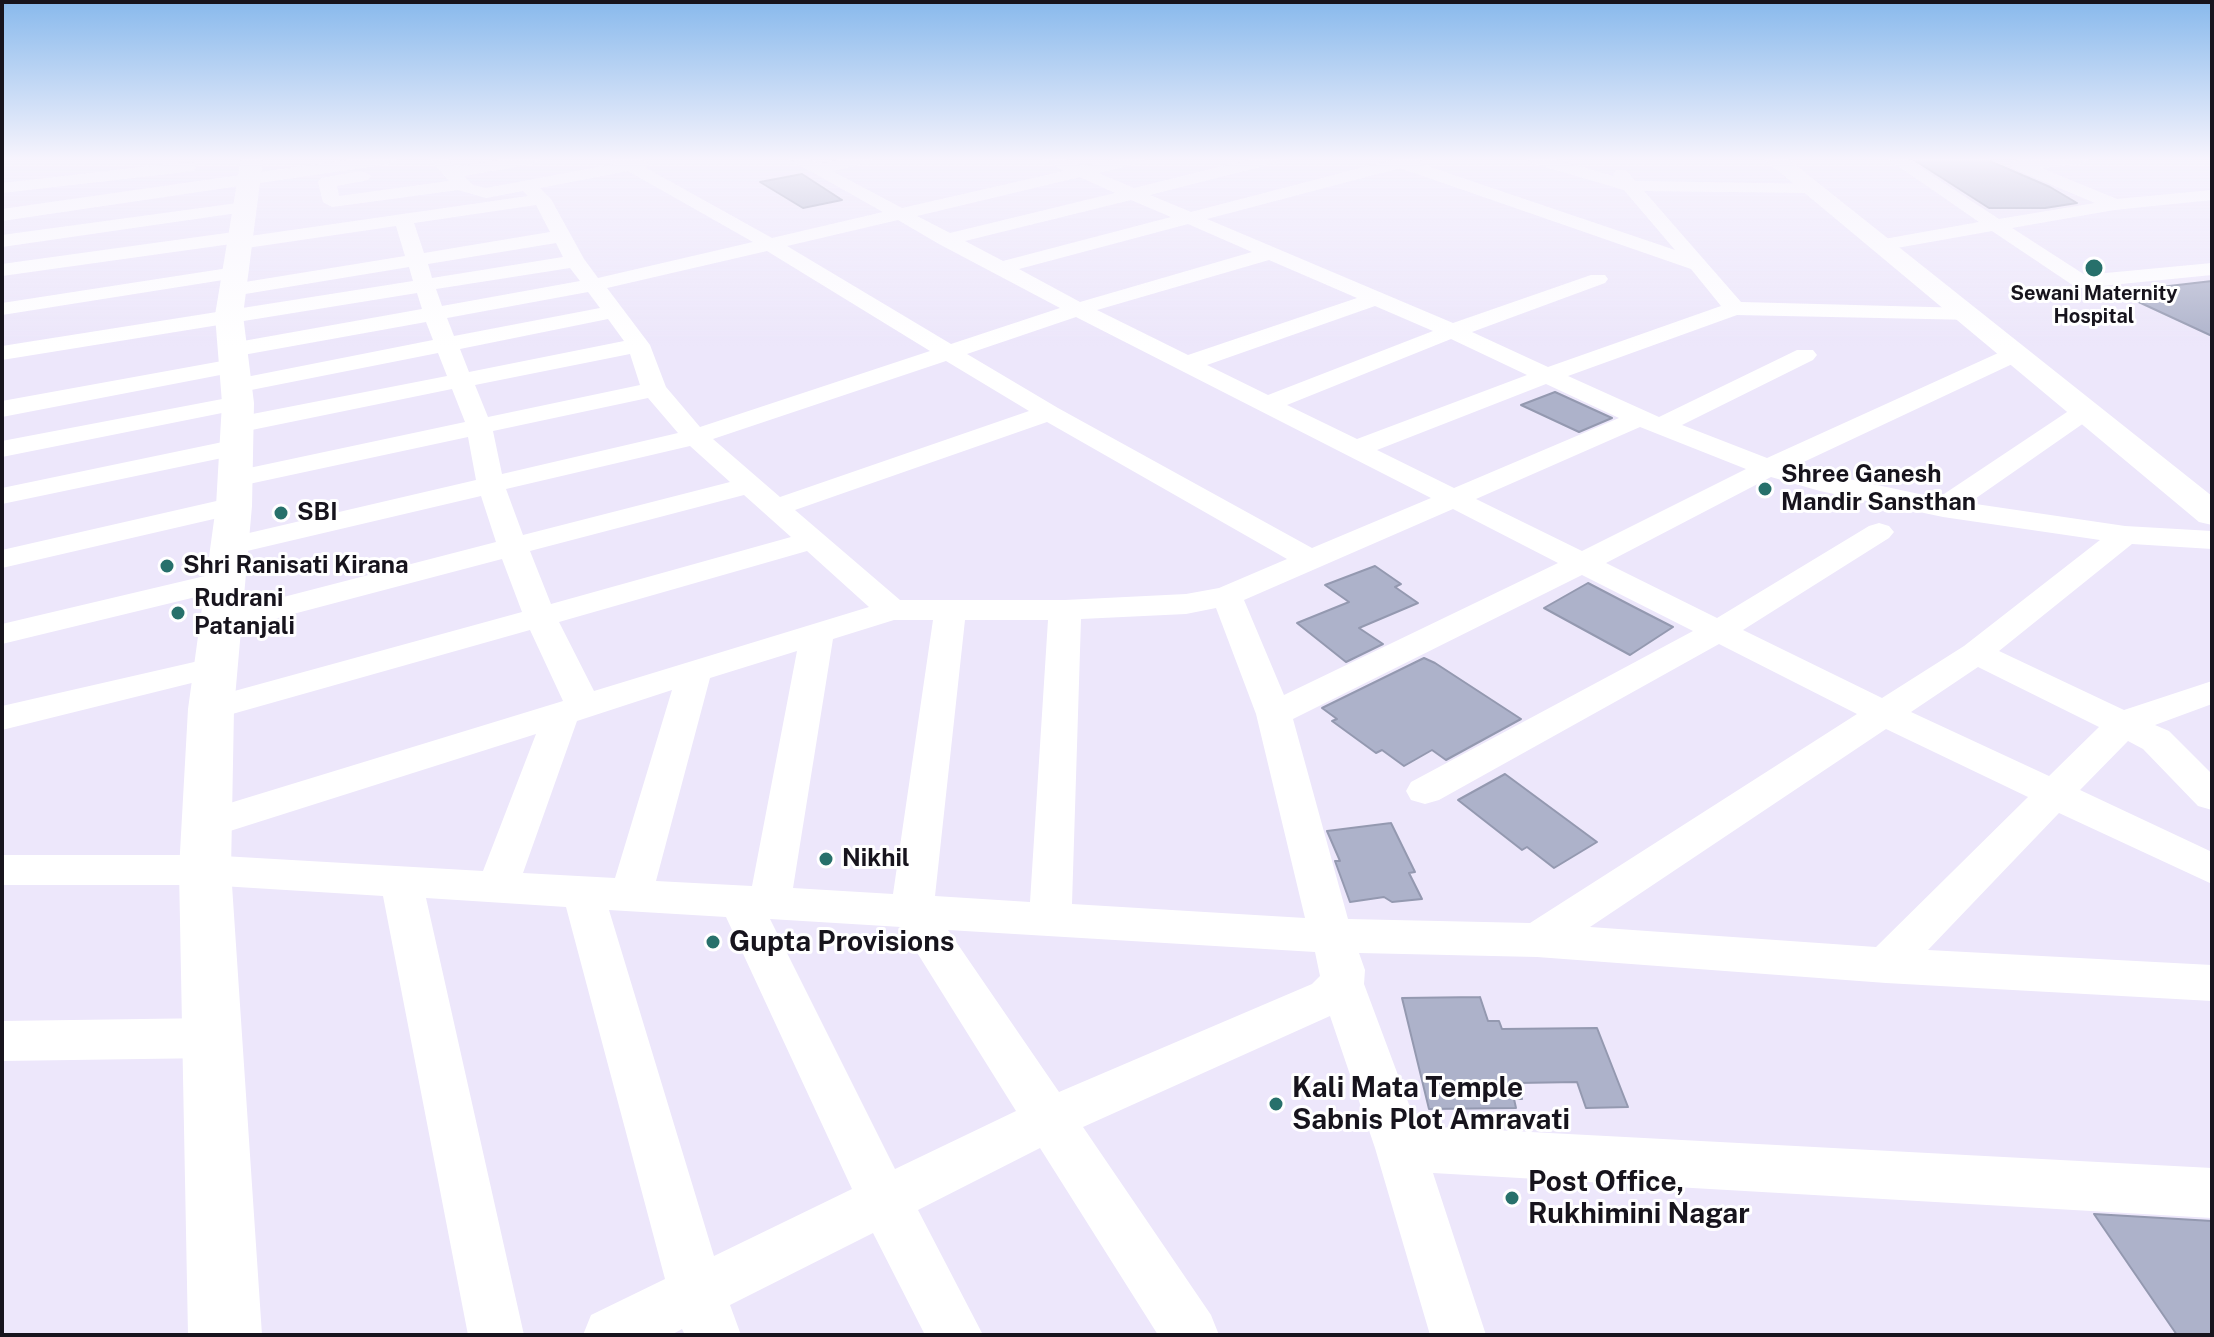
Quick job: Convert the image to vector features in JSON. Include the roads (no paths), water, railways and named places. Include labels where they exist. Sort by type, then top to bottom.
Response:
[{"type":"main road","points":[[1851,221],[2212,514]]},
{"type":"main road","points":[[225,1335],[207,847],[236,362]]},
{"type":"street","points":[[36,221],[10,269],[2,309],[236,362],[479,426],[654,389]]},
{"type":"street","points":[[56,221],[236,362],[540,617]]},
{"type":"street","points":[[2,634],[236,362],[349,221]]},
{"type":"street","points":[[2,496],[236,362],[413,247],[510,221]]},
{"type":"street","points":[[2,559],[236,362],[413,247],[510,221]]},
{"type":"street","points":[[551,221],[575,261],[639,345],[654,389],[695,437],[892,610]]},
{"type":"street","points":[[729,221],[1049,413],[1313,561]]},
{"type":"street","points":[[2,409],[236,362],[434,314],[594,285],[872,221]]},
{"type":"street","points":[[910,221],[1186,364],[1881,712],[2212,869]]},
{"type":"street","points":[[946,240],[1023,221]]},
{"type":"street","points":[[1000,268],[1173,221]]},
{"type":"street","points":[[1194,221],[1550,374],[1650,422],[1768,468],[1820,483],[1943,508],[2125,535],[2212,540]]},
{"type":"street","points":[[1577,221],[1699,265]]},
{"type":"street","points":[[1661,221],[1735,308]]},
{"type":"street","points":[[1985,221],[2084,283],[2212,269]]},
{"type":"street","points":[[1880,245],[2012,221]]},
{"type":"street","points":[[2,241],[30,237],[236,362],[513,547],[749,485]]},
{"type":"street","points":[[413,247],[575,261]]},
{"type":"street","points":[[413,247],[434,314],[479,426],[491,485],[573,711],[497,887]]},
{"type":"street","points":[[10,269],[236,362],[491,485],[695,437],[1078,309],[1267,254]]},
{"type":"street","points":[[1267,404],[1452,331],[1598,279]]},
{"type":"street","points":[[1186,364],[1374,299]]},
{"type":"street","points":[[1355,449],[1550,374],[1735,308],[1967,315]]},
{"type":"street","points":[[2,449],[236,362],[446,345],[613,312]]},
{"type":"street","points":[[2,353],[236,362],[459,381],[639,345]]},
{"type":"street","points":[[1274,714],[1768,468],[2015,354]]},
{"type":"street","points":[[2,870],[207,847],[573,711],[892,610],[1065,610],[1186,604],[1227,596],[1313,561],[1454,496],[1650,422],[1805,355]]},
{"type":"street","points":[[2,718],[236,362]]},
{"type":"street","points":[[1943,508],[2085,411]]},
{"type":"street","points":[[774,508],[1049,413]]},
{"type":"street","points":[[1425,791],[1720,630],[1879,532]]},
{"type":"street","points":[[1537,940],[1881,712],[1976,653],[2125,535]]},
{"type":"street","points":[[540,617],[810,541]]},
{"type":"street","points":[[1227,596],[1274,714],[1331,936],[1343,970],[1342,984],[1400,1148],[1458,1335]]},
{"type":"street","points":[[950,610],[912,910],[1191,1335]]},
{"type":"street","points":[[1050,918],[1065,610]]},
{"type":"street","points":[[817,634],[755,901],[884,1200],[955,1335]]},
{"type":"street","points":[[1976,653],[2124,723],[2166,748],[2212,797]]},
{"type":"street","points":[[631,894],[695,672]]},
{"type":"street","points":[[1886,965],[2124,723],[2212,692]]},
{"type":"street","points":[[207,847],[401,881],[1331,936],[1537,940],[1886,965],[2212,983]]},
{"type":"street","points":[[401,881],[496,1335]]},
{"type":"street","points":[[583,891],[705,1314]]},
{"type":"street","points":[[611,1335],[705,1314],[884,1200],[1051,1118],[1328,997],[1342,984]]},
{"type":"street","points":[[2,1041],[212,1038]]},
{"type":"street","points":[[1400,1148],[2212,1193]]},
{"type":"place","name":"Sewani Maternity Hospital","points":[[2094,268]]},
{"type":"place","name":"Shree Ganesh Mandir Sansthan","points":[[1765,489]]},
{"type":"place","name":"SBI","points":[[281,513]]},
{"type":"place","name":"Shri Ranisati Kirana","points":[[167,566]]},
{"type":"place","name":"Rudrani Patanjali","points":[[178,613]]},
{"type":"place","name":"Nikhil","points":[[826,859]]},
{"type":"place","name":"Gupta Provisions","points":[[713,942]]},
{"type":"place","name":"Kali Mata Temple Sabnis Plot Amravati","points":[[1276,1104]]},
{"type":"place","name":"Post Office, Rukhimini Nagar","points":[[1512,1198]]}]
